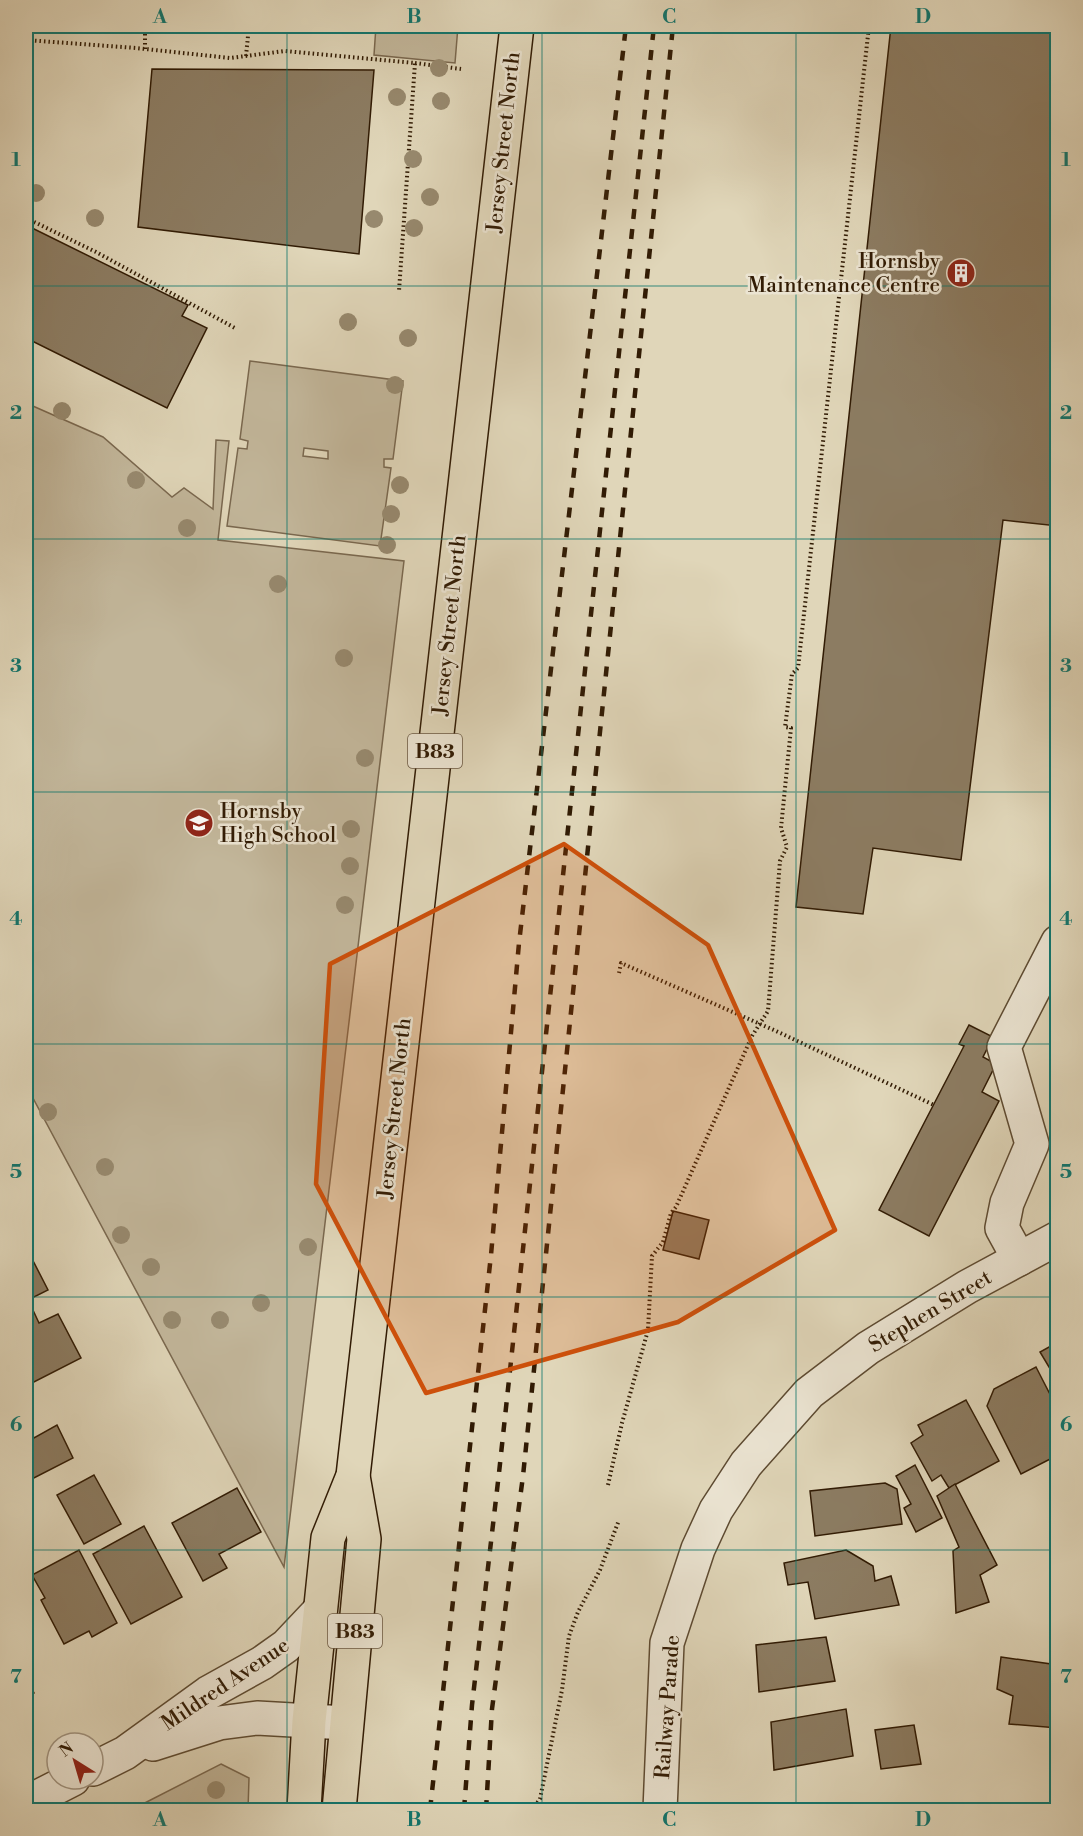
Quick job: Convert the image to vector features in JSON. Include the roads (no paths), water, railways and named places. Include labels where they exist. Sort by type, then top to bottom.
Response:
[{"type":"main road","name":"Jersey Street North","points":[[303,1810],[309,1721],[328,1538],[353,1476],[517,26]]},
{"type":"main road","name":"Jersey Street North","points":[[339,1810],[364,1539],[353,1476]]},
{"type":"street","points":[[1019,1259],[1002,1228],[1007,1203],[1032,1144],[1004,1047],[1058,942]]},
{"type":"street","name":"Stephen Street","points":[[809,1393],[868,1348],[967,1287],[1058,1238]]},
{"type":"street","name":"Railway Parade","points":[[660,1810],[667,1643],[688,1578],[716,1510],[746,1464],[809,1393]]},
{"type":"street","name":"Mildred Avenue","points":[[105,1763],[125,1752],[208,1693],[262,1663],[286,1646],[320,1610]]},
{"type":"street","name":"Mildred Avenue","points":[[125,1752],[219,1723],[257,1718],[346,1723]]},
{"type":"street","points":[[26,1803],[50,1791]]},
{"type":"railway","points":[[430,1810],[491,1255],[519,943],[626,26]]},
{"type":"railway","points":[[464,1810],[472,1705],[499,1473],[654,26]]},
{"type":"railway","points":[[486,1810],[492,1709],[523,1476],[673,26]]},
{"type":"place","name":"Hornsby Maintenance Centre","points":[[961,273]]},
{"type":"place","name":"Hornsby High School","points":[[199,823]]}]
